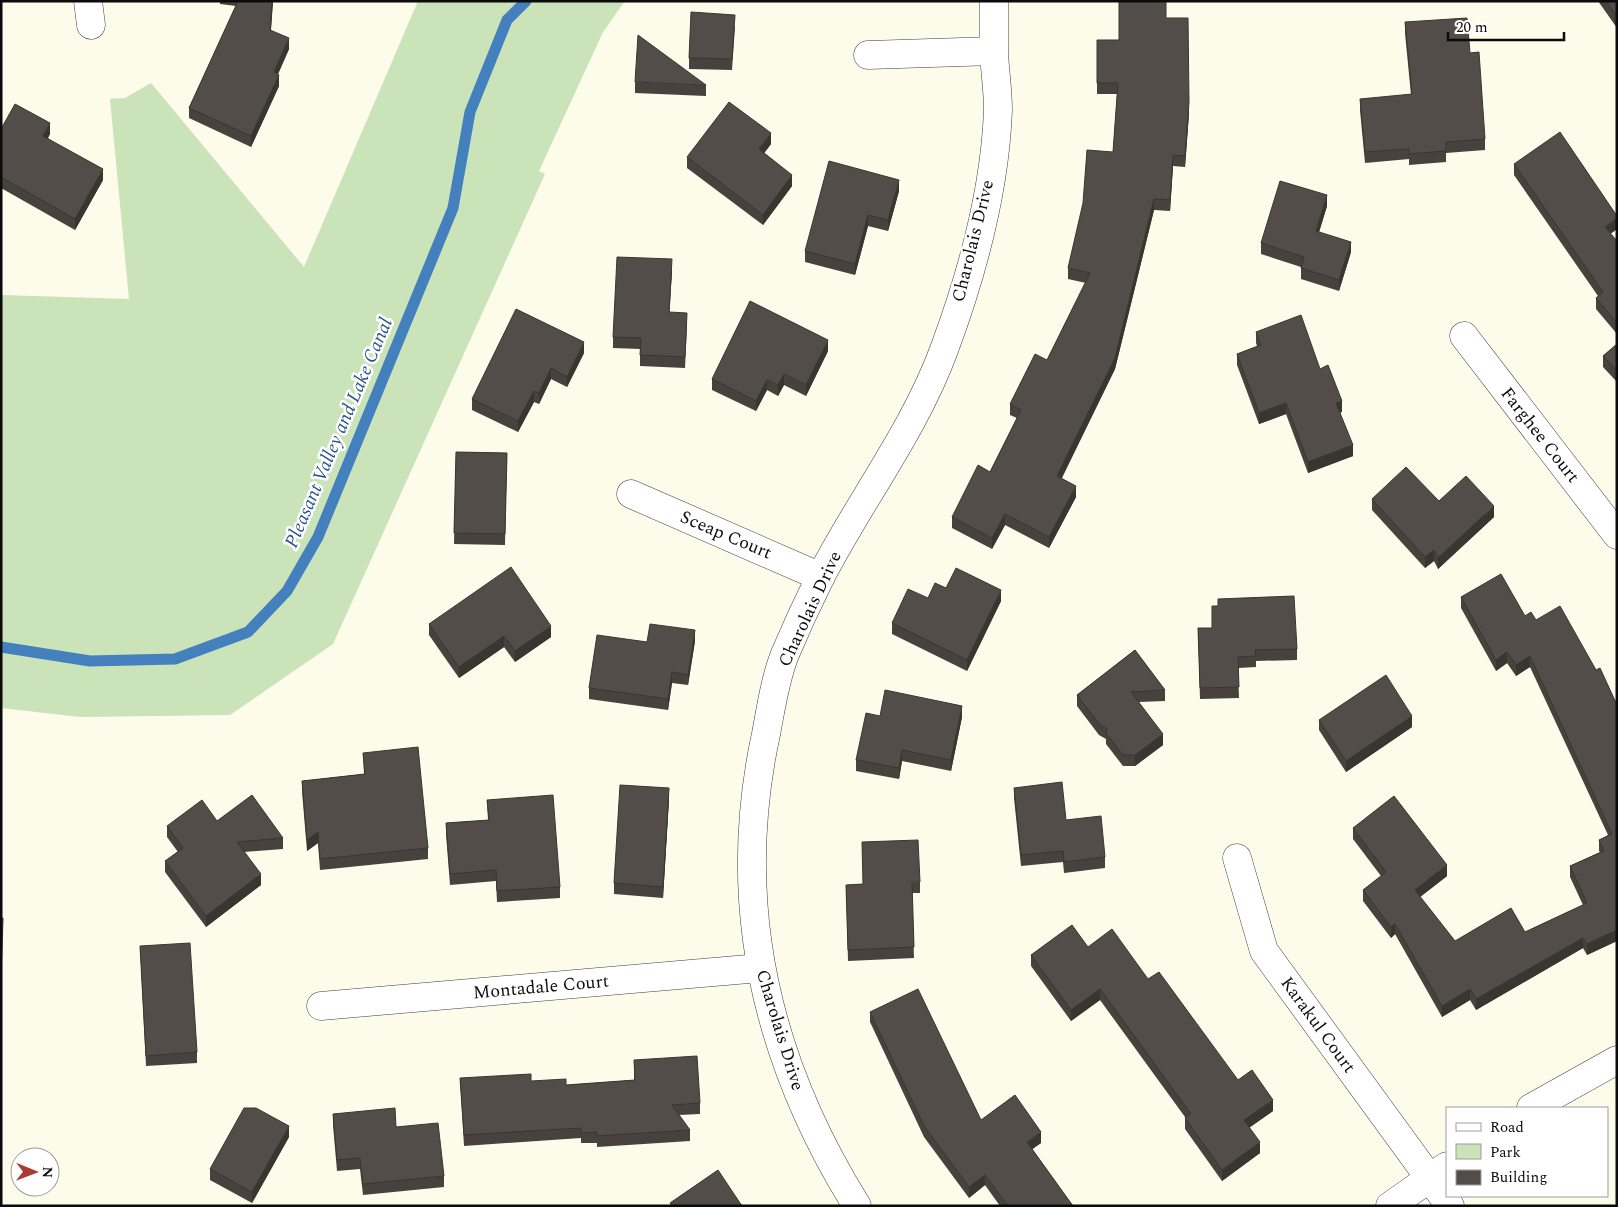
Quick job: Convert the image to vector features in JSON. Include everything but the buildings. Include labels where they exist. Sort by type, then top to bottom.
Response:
[{"type":"street","name":"Charolais Drive","points":[[857,1206],[828,1159],[797,1091],[776,1030],[760,968],[753,907],[751,837],[758,772],[784,656],[821,576],[909,427],[944,349],[971,266],[987,195],[998,110],[994,51],[994,1]]},
{"type":"street","points":[[868,56],[994,51]]},
{"type":"street","name":"Farghee Court","points":[[1464,336],[1617,535]]},
{"type":"street","name":"Sceap Court","points":[[632,494],[821,576]]},
{"type":"street","name":"Karakul Court","points":[[1237,858],[1264,951],[1438,1172],[1446,1195]]},
{"type":"street","name":"Montadale Court","points":[[321,1006],[760,968]]},
{"type":"street","points":[[1533,1107],[1617,1060]]},
{"type":"street","points":[[1390,1206],[1438,1172]]},
{"type":"green space","points":[[418,1],[625,1],[603,32],[539,171],[545,174],[333,644],[230,715],[80,717],[1,708],[1,295],[129,299],[110,99],[125,98],[151,83],[304,267]]},
{"type":"waterway","name":"Pleasant Valley and Lake Canal","points":[[1,647],[90,661],[175,659],[248,632],[287,591],[318,537],[453,208],[470,112],[507,20],[526,1]]}]
